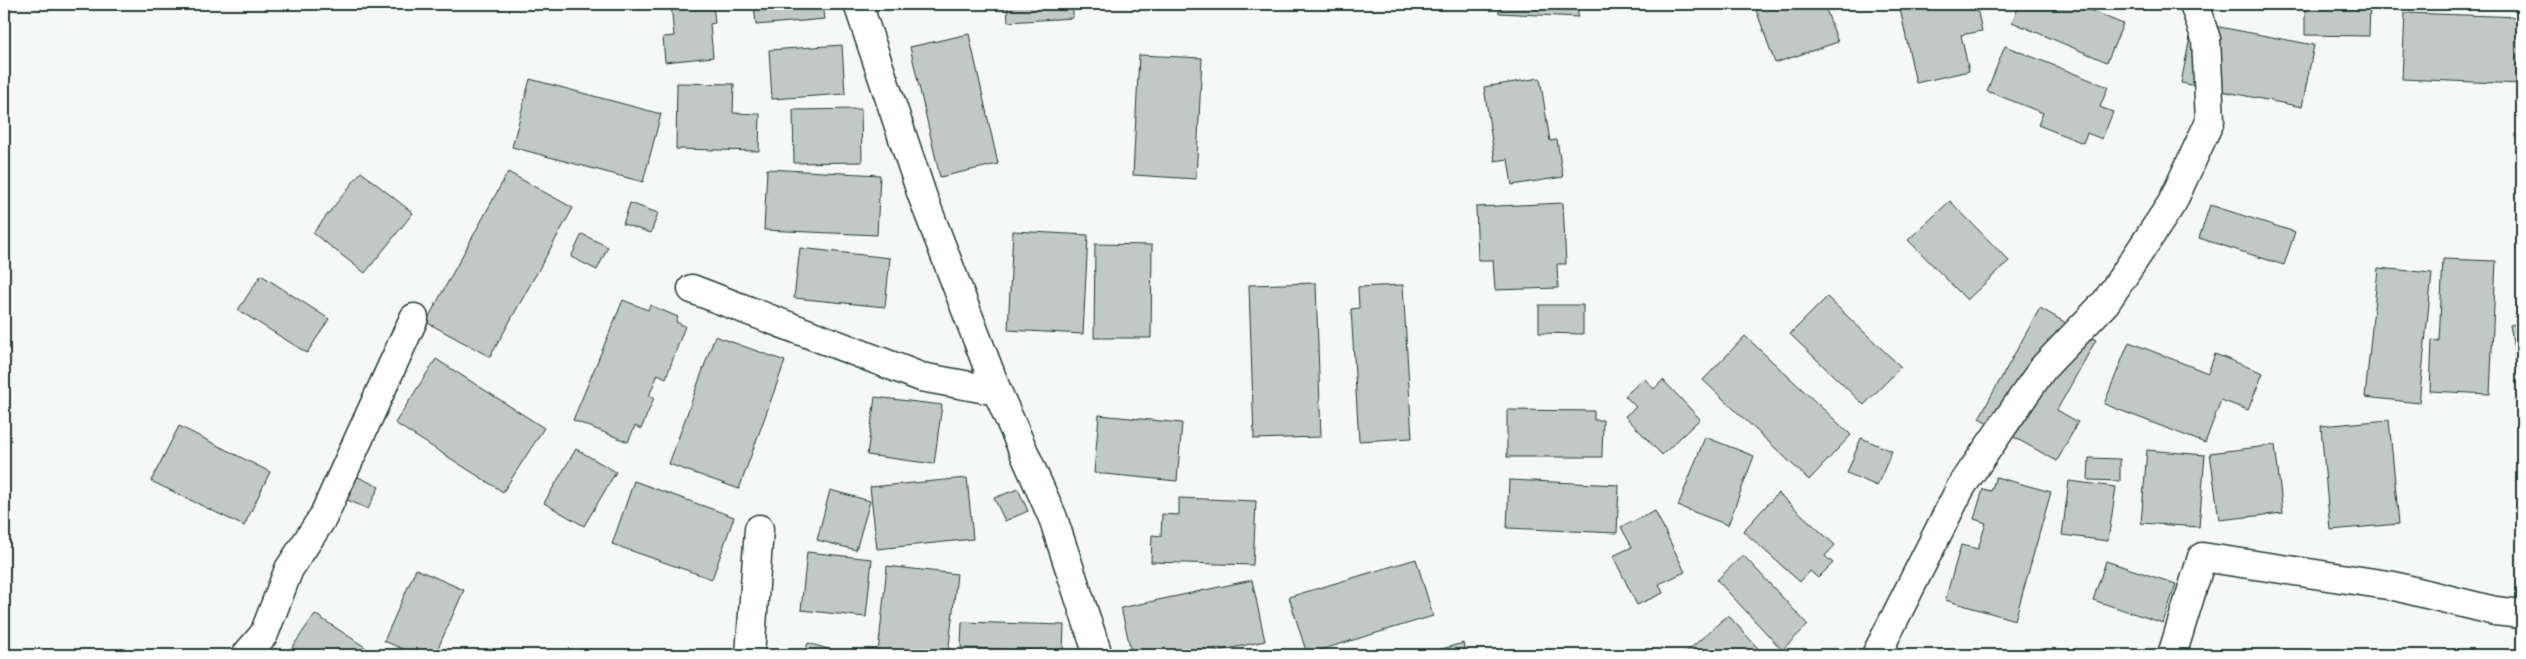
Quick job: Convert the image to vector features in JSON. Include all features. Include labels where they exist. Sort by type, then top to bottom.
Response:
[{"type":"street","points":[[858,4],[922,195],[997,391],[1053,518],[1098,655]]},
{"type":"street","points":[[1876,655],[1962,487],[2043,368],[2106,302],[2172,203],[2210,121],[2206,39],[2194,4]]},
{"type":"street","points":[[692,289],[921,377],[997,391]]},
{"type":"street","points":[[246,655],[264,634],[289,569],[324,517],[414,318]]},
{"type":"street","points":[[750,655],[759,529]]},
{"type":"street","points":[[2172,655],[2202,557],[2394,586],[2495,611],[2522,614]]},
{"type":"building","points":[[671,4],[713,4],[715,23],[710,24],[713,57],[665,62],[663,37],[674,36]]},
{"type":"building","points":[[754,4],[823,4],[825,19],[756,25]]},
{"type":"building","points":[[1007,4],[1073,4],[1073,18],[1008,22]]},
{"type":"building","points":[[1499,4],[1578,4],[1578,17],[1499,13]]},
{"type":"building","points":[[1754,4],[1824,4],[1838,42],[1775,63]]},
{"type":"building","points":[[1924,4],[1976,4],[1982,31],[1961,35],[1969,71],[1916,83],[1900,9]]},
{"type":"building","points":[[2020,4],[2075,4],[2123,24],[2107,62],[2012,22]]},
{"type":"building","points":[[2305,4],[2370,4],[2369,36],[2305,35]]},
{"type":"building","points":[[2405,13],[2522,17],[2522,84],[2402,79]]},
{"type":"building","points":[[2193,22],[2314,45],[2302,107],[2181,83]]},
{"type":"building","points":[[969,34],[998,164],[940,177],[910,47]]},
{"type":"building","points":[[842,45],[845,94],[772,99],[769,50]]},
{"type":"building","points":[[2005,46],[2108,87],[2100,107],[2113,112],[2102,139],[2087,133],[2083,143],[2038,125],[2043,113],[1987,91]]},
{"type":"building","points":[[1139,55],[1202,58],[1196,179],[1133,175]]},
{"type":"building","points":[[1540,78],[1550,141],[1557,140],[1563,177],[1512,185],[1508,159],[1495,161],[1484,87]]},
{"type":"building","points":[[530,79],[661,114],[643,182],[512,147]]},
{"type":"building","points":[[677,83],[734,84],[733,113],[760,114],[759,151],[676,149]]},
{"type":"building","points":[[861,109],[862,162],[794,163],[793,110]]},
{"type":"building","points":[[767,169],[880,175],[877,235],[764,230]]},
{"type":"building","points":[[361,172],[413,213],[365,273],[313,233]]},
{"type":"building","points":[[508,172],[573,208],[490,357],[426,322]]},
{"type":"building","points":[[1950,201],[2009,261],[1967,300],[1908,240]]},
{"type":"building","points":[[630,203],[658,213],[651,233],[623,224]]},
{"type":"building","points":[[1563,203],[1566,264],[1557,264],[1558,288],[1495,290],[1493,260],[1478,260],[1476,207]]},
{"type":"building","points":[[2210,205],[2295,232],[2284,265],[2199,238]]},
{"type":"building","points":[[1013,231],[1088,235],[1083,334],[1008,330]]},
{"type":"building","points":[[582,234],[608,247],[597,270],[571,257]]},
{"type":"building","points":[[1095,244],[1152,245],[1151,338],[1094,338]]},
{"type":"building","points":[[800,248],[890,258],[885,307],[794,298]]},
{"type":"building","points":[[2443,259],[2496,261],[2490,394],[2430,391],[2432,340],[2439,341]]},
{"type":"building","points":[[2378,268],[2432,273],[2419,403],[2365,397]]},
{"type":"building","points":[[261,275],[329,319],[307,353],[238,310]]},
{"type":"building","points":[[1316,283],[1321,437],[1254,439],[1249,285]]},
{"type":"building","points":[[1403,285],[1412,438],[1359,441],[1351,309],[1359,308],[1358,287]]},
{"type":"building","points":[[1827,297],[1901,367],[1864,405],[1790,334]]},
{"type":"building","points":[[623,300],[648,310],[650,305],[678,317],[676,322],[685,326],[666,378],[658,374],[649,396],[654,398],[641,429],[635,426],[628,442],[573,420]]},
{"type":"building","points":[[1539,305],[1583,305],[1583,334],[1539,333]]},
{"type":"building","points":[[2040,308],[2096,340],[2057,410],[2078,422],[2057,461],[1979,418]]},
{"type":"building","points":[[2522,323],[2522,379],[2519,380],[2510,325]]},
{"type":"building","points":[[715,336],[785,361],[739,489],[669,464]]},
{"type":"building","points":[[1745,336],[1851,435],[1809,480],[1703,380]]},
{"type":"building","points":[[2129,342],[2208,373],[2215,354],[2263,373],[2248,410],[2221,400],[2205,443],[2104,404]]},
{"type":"building","points":[[436,359],[544,428],[503,492],[395,423]]},
{"type":"building","points":[[1644,378],[1654,389],[1663,380],[1700,419],[1662,455],[1625,416],[1636,407],[1625,396]]},
{"type":"building","points":[[875,397],[942,405],[934,464],[867,455]]},
{"type":"building","points":[[1507,410],[1594,411],[1594,420],[1603,420],[1602,457],[1507,457]]},
{"type":"building","points":[[1099,415],[1182,423],[1177,481],[1094,473]]},
{"type":"building","points":[[2389,420],[2399,524],[2330,530],[2321,426]]},
{"type":"building","points":[[179,426],[270,472],[244,526],[151,481]]},
{"type":"building","points":[[1705,437],[1754,456],[1728,525],[1678,506]]},
{"type":"building","points":[[1861,438],[1892,451],[1877,486],[1847,473]]},
{"type":"building","points":[[2275,445],[2283,513],[2219,520],[2210,453]]},
{"type":"building","points":[[576,449],[616,472],[584,526],[544,503]]},
{"type":"building","points":[[2147,450],[2205,455],[2199,527],[2141,523]]},
{"type":"building","points":[[2089,458],[2120,459],[2120,481],[2088,480]]},
{"type":"building","points":[[354,475],[379,487],[368,509],[343,498]]},
{"type":"building","points":[[1996,477],[2051,492],[2015,620],[1945,600],[1961,545],[1978,549],[1986,523],[1974,519],[1983,489],[1991,491]]},
{"type":"building","points":[[967,478],[973,539],[877,549],[870,487]]},
{"type":"building","points":[[1509,480],[1619,485],[1617,533],[1507,528]]},
{"type":"building","points":[[634,481],[734,517],[712,579],[612,544]]},
{"type":"building","points":[[2069,481],[2116,487],[2108,541],[2062,535]]},
{"type":"building","points":[[1018,489],[1028,511],[1005,521],[994,498]]},
{"type":"building","points":[[830,490],[870,501],[856,550],[817,540]]},
{"type":"building","points":[[1778,493],[1835,545],[1825,556],[1833,563],[1818,578],[1810,571],[1800,582],[1743,531]]},
{"type":"building","points":[[1179,498],[1256,501],[1253,565],[1151,562],[1152,535],[1161,536],[1162,514],[1179,515]]},
{"type":"building","points":[[1655,511],[1685,572],[1659,584],[1663,593],[1637,605],[1613,556],[1632,547],[1621,527]]},
{"type":"building","points":[[807,552],[872,559],[866,617],[801,610]]},
{"type":"building","points":[[1743,555],[1808,625],[1782,650],[1717,580]]},
{"type":"building","points":[[1416,559],[1433,616],[1307,654],[1289,597]]},
{"type":"building","points":[[2106,561],[2176,584],[2163,623],[2093,600]]},
{"type":"building","points":[[887,566],[957,574],[948,655],[878,653]]},
{"type":"building","points":[[416,569],[464,590],[435,655],[417,655],[384,641]]},
{"type":"building","points":[[1252,580],[1265,641],[1199,655],[1132,655],[1121,608]]},
{"type":"building","points":[[315,614],[377,655],[287,655]]},
{"type":"building","points":[[1728,615],[1764,655],[1683,655]]},
{"type":"building","points":[[962,622],[1064,625],[1063,651],[961,648]]},
{"type":"building","points":[[808,643],[848,655],[804,655]]},
{"type":"building","points":[[1463,643],[1466,655],[1421,655]]}]
